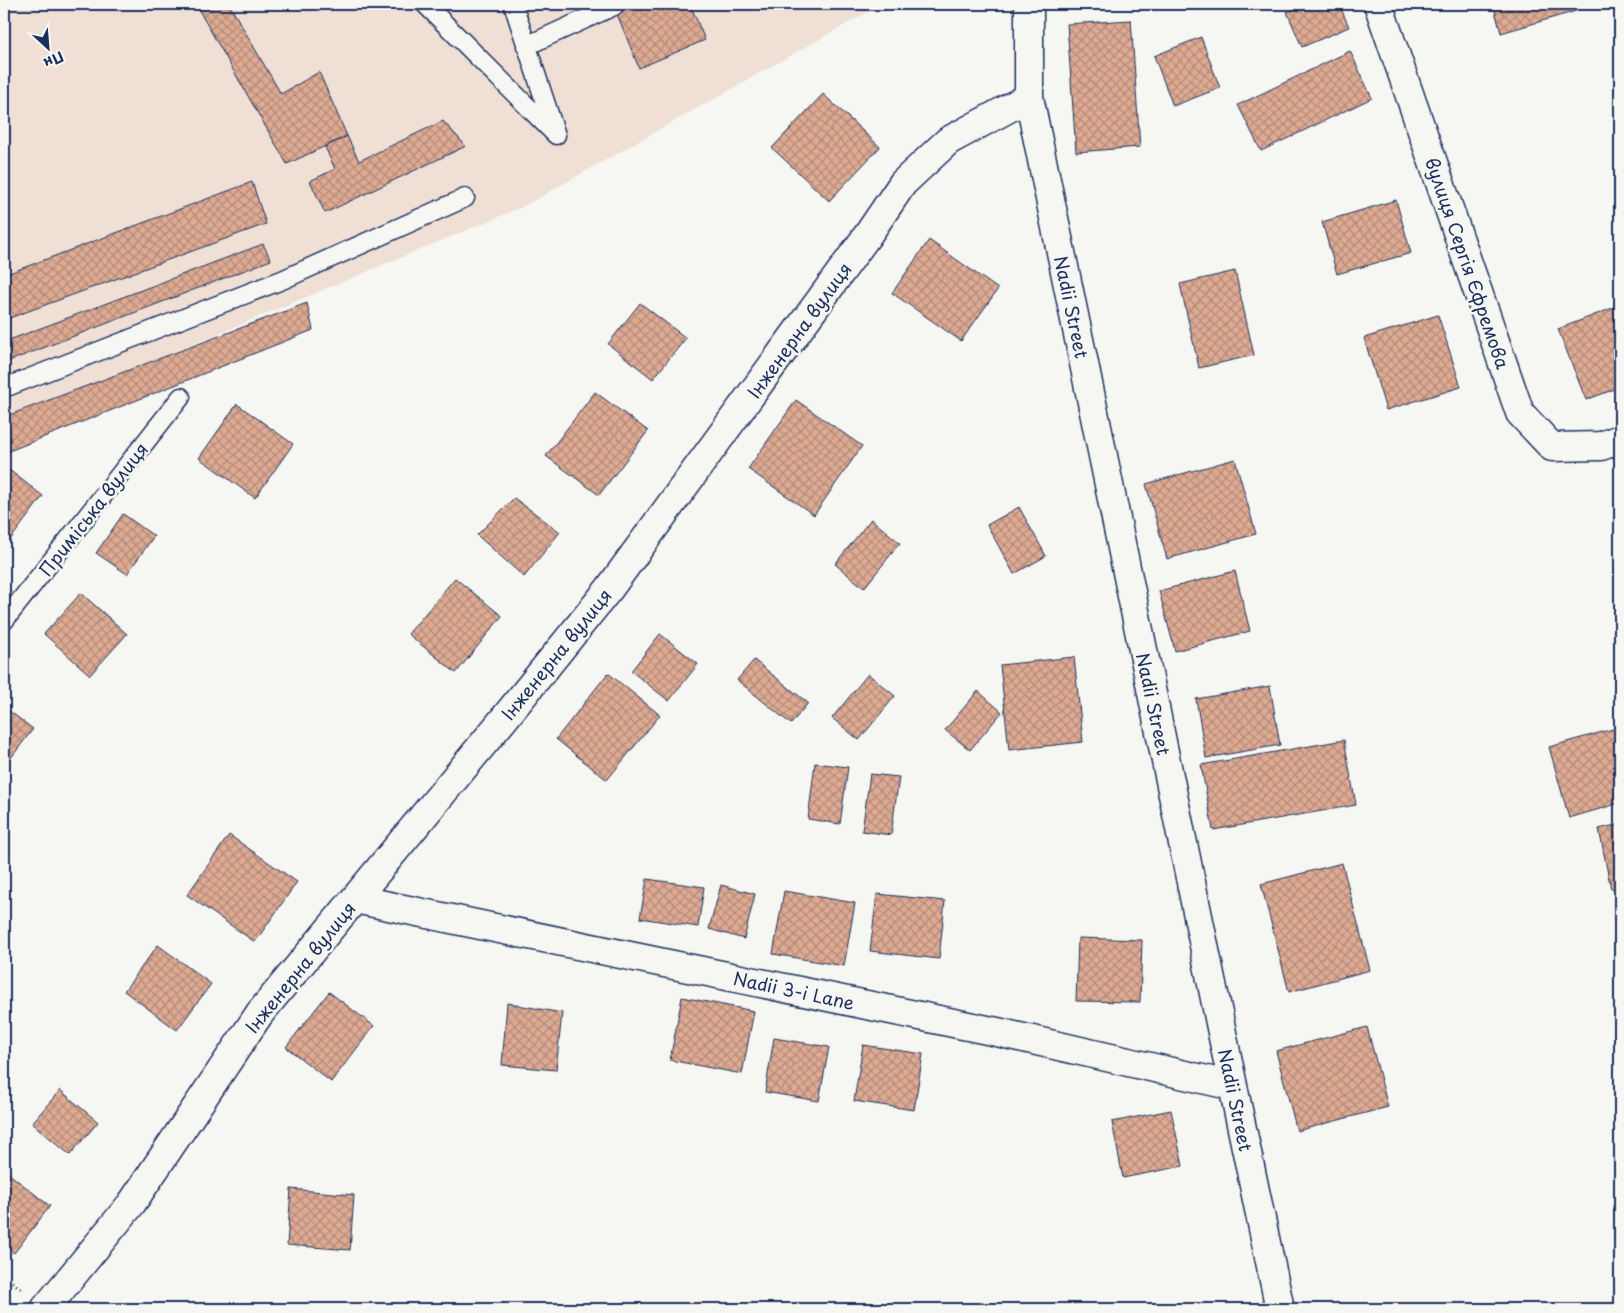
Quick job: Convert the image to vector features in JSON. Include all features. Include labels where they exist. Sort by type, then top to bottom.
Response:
[{"type":"street","points":[[1029,4],[1029,98]]},
{"type":"street","name":"вулиця Сергія Єфремова","points":[[1378,4],[1520,413],[1552,447],[1601,446],[1620,440]]},
{"type":"street","name":"Інженерна вулиця","points":[[45,1309],[132,1203],[260,1013],[609,589],[903,184],[948,141],[1029,98]]},
{"type":"street","name":"Nadii Street","points":[[1029,98],[1280,1309]]},
{"type":"street","name":"Nadii 3-i Lane","points":[[355,899],[998,1032],[1233,1086]]},
{"type":"lane","points":[[426,4],[556,135],[513,4]]},
{"type":"lane","points":[[526,46],[614,6]]},
{"type":"lane","points":[[4,388],[282,280],[465,198]]},
{"type":"lane","name":"Приміська вулиця","points":[[4,621],[181,397]]},
{"type":"shaded area","points":[[4,4],[882,4],[522,207],[4,423]]},
{"type":"building","points":[[203,4],[229,4],[281,94],[319,72],[347,136],[287,164],[197,7]]},
{"type":"building","points":[[613,4],[690,4],[705,40],[639,68]]},
{"type":"building","points":[[1307,4],[1339,4],[1349,27],[1302,47],[1287,12]]},
{"type":"building","points":[[1493,4],[1574,4],[1576,11],[1501,33]]},
{"type":"building","points":[[1131,20],[1140,147],[1076,152],[1067,24]]},
{"type":"building","points":[[1201,37],[1220,88],[1173,106],[1154,56]]},
{"type":"building","points":[[1350,51],[1372,98],[1261,151],[1238,105]]},
{"type":"building","points":[[823,94],[880,147],[829,201],[772,148]]},
{"type":"building","points":[[443,121],[466,146],[325,213],[310,181],[335,169],[325,147],[347,136],[359,161]]},
{"type":"building","points":[[252,182],[266,224],[4,320],[4,275]]},
{"type":"building","points":[[1396,200],[1411,253],[1337,274],[1322,222]]},
{"type":"building","points":[[929,240],[998,289],[961,341],[892,293]]},
{"type":"building","points":[[263,244],[271,260],[4,363],[4,342]]},
{"type":"building","points":[[1235,271],[1254,355],[1199,368],[1180,284]]},
{"type":"building","points":[[307,303],[313,330],[4,453],[4,417]]},
{"type":"building","points":[[640,303],[686,338],[653,379],[608,344]]},
{"type":"building","points":[[1618,306],[1620,313],[1620,387],[1586,400],[1558,329]]},
{"type":"building","points":[[1438,315],[1461,387],[1386,410],[1364,338]]},
{"type":"building","points":[[595,392],[648,431],[599,495],[546,456]]},
{"type":"building","points":[[796,400],[862,446],[814,515],[748,469]]},
{"type":"building","points":[[237,404],[293,444],[255,498],[199,458]]},
{"type":"building","points":[[1235,459],[1256,534],[1167,559],[1146,484]]},
{"type":"building","points":[[4,466],[43,496],[10,540],[4,535]]},
{"type":"building","points":[[514,498],[560,532],[524,577],[477,535]]},
{"type":"building","points":[[1019,507],[1046,556],[1014,574],[987,525]]},
{"type":"building","points":[[123,514],[154,536],[127,574],[96,553]]},
{"type":"building","points":[[871,519],[900,543],[864,588],[835,564]]},
{"type":"building","points":[[1235,571],[1250,631],[1175,651],[1159,591]]},
{"type":"building","points":[[455,578],[502,616],[456,673],[408,634]]},
{"type":"building","points":[[81,593],[127,634],[90,675],[44,634]]},
{"type":"building","points":[[660,634],[698,664],[669,701],[631,671]]},
{"type":"building","points":[[1074,657],[1083,742],[1009,750],[1000,665]]},
{"type":"building","points":[[754,660],[808,703],[791,724],[737,680]]},
{"type":"building","points":[[608,673],[660,715],[607,780],[556,739]]},
{"type":"building","points":[[868,674],[895,696],[859,740],[832,718]]},
{"type":"building","points":[[1270,686],[1280,745],[1206,758],[1196,699]]},
{"type":"building","points":[[978,691],[1002,712],[970,750],[945,730]]},
{"type":"building","points":[[4,707],[33,729],[4,767]]},
{"type":"building","points":[[1620,727],[1620,803],[1569,818],[1549,747]]},
{"type":"building","points":[[1344,740],[1356,805],[1213,830],[1201,765]]},
{"type":"building","points":[[815,763],[848,767],[840,824],[808,819]]},
{"type":"building","points":[[870,774],[899,777],[891,835],[862,831]]},
{"type":"building","points":[[1620,824],[1620,887],[1611,889],[1599,829]]},
{"type":"building","points":[[229,835],[297,882],[255,942],[187,895]]},
{"type":"building","points":[[1342,863],[1370,970],[1289,992],[1261,884]]},
{"type":"building","points":[[647,879],[704,887],[698,927],[640,918]]},
{"type":"building","points":[[721,885],[755,894],[744,939],[709,929]]},
{"type":"building","points":[[784,891],[855,903],[844,966],[773,954]]},
{"type":"building","points":[[877,894],[945,901],[939,959],[870,951]]},
{"type":"building","points":[[1078,938],[1142,940],[1140,1002],[1076,1001]]},
{"type":"building","points":[[158,945],[211,984],[177,1030],[124,991]]},
{"type":"building","points":[[329,992],[374,1026],[331,1082],[286,1047]]},
{"type":"building","points":[[682,997],[754,1011],[742,1074],[670,1060]]},
{"type":"building","points":[[507,1003],[562,1013],[556,1070],[502,1065]]},
{"type":"building","points":[[1367,1027],[1388,1107],[1297,1131],[1276,1051]]},
{"type":"building","points":[[774,1038],[829,1047],[819,1101],[765,1092]]},
{"type":"building","points":[[863,1045],[923,1054],[914,1110],[854,1101]]},
{"type":"building","points":[[60,1090],[98,1122],[70,1155],[32,1123]]},
{"type":"building","points":[[1171,1110],[1183,1166],[1123,1178],[1112,1122]]},
{"type":"building","points":[[4,1170],[50,1206],[14,1253],[4,1245]]},
{"type":"building","points":[[291,1189],[354,1195],[350,1250],[287,1245]]}]
